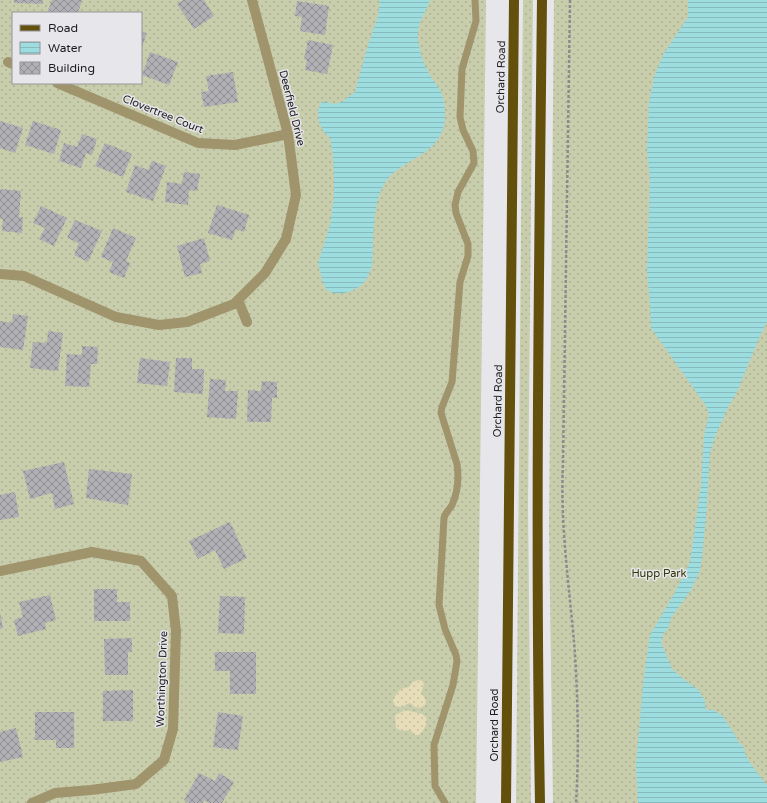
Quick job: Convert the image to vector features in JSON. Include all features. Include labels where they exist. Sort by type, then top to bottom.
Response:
[{"type":"main road","name":"Orchard Road","points":[[506,803],[514,0]]},
{"type":"main road","points":[[540,803],[538,712],[538,422],[542,0]]},
{"type":"street","name":"Deerfield Drive","points":[[0,274],[24,276],[116,318],[159,325],[187,322],[234,304],[265,273],[286,239],[296,195],[288,134],[252,0]]},
{"type":"street","name":"Clovertree Court","points":[[59,84],[198,143],[235,145],[288,134]]},
{"type":"street","points":[[238,300],[247,322]]},
{"type":"street","name":"Worthington Drive","points":[[0,572],[92,552],[141,561],[172,596],[176,631],[173,729],[164,760],[136,784],[55,793],[32,803]]},
{"type":"lane","points":[[445,803],[435,786],[434,745],[453,685],[457,661],[445,629],[439,606],[439,591],[444,518],[445,514],[450,509],[457,490],[458,472],[457,464],[440,413],[452,382],[459,287],[468,256],[468,244],[456,213],[455,205],[458,192],[474,163],[473,151],[463,130],[460,117],[462,70],[476,21],[475,0]]},
{"type":"path","points":[[570,0],[564,464],[562,492],[564,550],[575,655],[578,768],[576,803]]},
{"type":"green space","points":[[0,0],[486,0],[476,803],[0,803]]},
{"type":"green space","points":[[523,0],[533,0],[528,505],[531,803],[516,803]]},
{"type":"green space","name":"Hupp Park","points":[[554,0],[767,0],[767,803],[553,803],[549,529]]},
{"type":"sand","points":[[418,680],[422,681],[424,684],[421,693],[426,700],[425,705],[420,708],[415,707],[410,703],[402,707],[395,706],[393,700],[397,693],[401,689],[409,687],[413,682]]},
{"type":"sand","points":[[405,710],[422,714],[426,717],[425,727],[419,735],[415,735],[410,730],[402,731],[396,728],[395,715]]},
{"type":"water","points":[[380,0],[430,0],[421,19],[418,31],[418,43],[425,66],[440,90],[445,108],[445,121],[435,144],[402,166],[387,180],[378,198],[374,222],[372,266],[369,274],[362,285],[358,288],[348,292],[337,293],[327,290],[323,283],[318,263],[330,225],[334,197],[334,176],[330,138],[324,132],[319,123],[318,110],[322,101],[334,104],[342,102],[355,92],[378,16]]},
{"type":"water","points":[[688,0],[767,0],[767,322],[737,392],[728,407],[710,453],[706,517],[700,571],[691,590],[671,618],[668,629],[663,634],[661,642],[672,669],[700,691],[707,710],[713,710],[722,715],[739,743],[743,746],[750,762],[767,785],[767,803],[638,803],[636,764],[643,684],[650,635],[674,594],[690,562],[701,486],[704,435],[709,415],[706,406],[651,328],[647,271],[650,179],[647,150],[649,103],[654,77],[663,55],[688,17]]},
{"type":"building","points":[[14,0],[43,0],[43,4],[14,3]]},
{"type":"building","points":[[52,0],[82,0],[78,12],[47,12]]},
{"type":"building","points":[[183,0],[204,0],[214,16],[194,29],[177,4]]},
{"type":"building","points":[[297,1],[329,6],[325,35],[300,31],[302,17],[295,16]]},
{"type":"building","points":[[142,32],[147,33],[142,47]]},
{"type":"building","points":[[308,40],[333,45],[327,74],[305,70],[307,60],[304,59]]},
{"type":"building","points":[[150,52],[178,62],[169,85],[142,75]]},
{"type":"building","points":[[233,72],[238,102],[204,107],[201,92],[209,91],[206,76]]},
{"type":"building","points":[[0,121],[23,128],[15,153],[0,148]]},
{"type":"building","points":[[33,121],[61,130],[54,154],[25,145]]},
{"type":"building","points":[[82,134],[97,139],[92,155],[86,153],[81,168],[59,161],[64,143],[77,147]]},
{"type":"building","points":[[105,143],[132,154],[123,177],[95,166]]},
{"type":"building","points":[[152,161],[166,166],[153,201],[126,192],[135,165],[148,170]]},
{"type":"building","points":[[184,172],[200,174],[197,191],[189,190],[188,205],[165,202],[167,182],[182,184]]},
{"type":"building","points":[[0,189],[21,191],[19,217],[23,217],[22,233],[2,231],[3,219],[0,219]]},
{"type":"building","points":[[217,205],[249,215],[244,232],[236,229],[232,240],[208,233]]},
{"type":"building","points":[[41,206],[67,218],[54,246],[39,239],[45,228],[33,223]]},
{"type":"building","points":[[75,220],[102,231],[88,262],[74,255],[79,243],[67,238]]},
{"type":"building","points":[[113,228],[136,238],[126,261],[130,263],[124,278],[109,272],[113,262],[101,257]]},
{"type":"building","points":[[204,238],[210,261],[200,264],[202,273],[185,277],[177,246]]},
{"type":"building","points":[[13,314],[28,316],[23,350],[0,347],[0,321],[12,323]]},
{"type":"building","points":[[48,331],[63,333],[58,371],[30,368],[33,342],[47,343]]},
{"type":"building","points":[[82,346],[98,347],[97,364],[91,364],[89,387],[65,386],[67,354],[82,355]]},
{"type":"building","points":[[140,358],[170,362],[167,386],[137,383]]},
{"type":"building","points":[[176,358],[192,358],[192,369],[204,369],[203,394],[174,392]]},
{"type":"building","points":[[210,379],[226,380],[225,391],[238,391],[236,419],[207,417]]},
{"type":"building","points":[[262,381],[277,382],[277,398],[272,398],[271,422],[247,422],[248,390],[261,391]]},
{"type":"building","points":[[64,462],[74,504],[55,509],[52,493],[30,499],[23,471]]},
{"type":"building","points":[[89,469],[132,474],[128,505],[86,498]]},
{"type":"building","points":[[15,492],[19,517],[0,520],[0,495]]},
{"type":"building","points":[[230,522],[247,558],[224,569],[215,550],[198,559],[189,541]]},
{"type":"building","points":[[94,589],[117,589],[117,602],[130,602],[130,621],[94,621]]},
{"type":"building","points":[[50,595],[56,620],[45,623],[46,629],[18,636],[14,620],[23,617],[19,602]]},
{"type":"building","points":[[220,596],[245,597],[244,634],[218,633]]},
{"type":"building","points":[[0,613],[3,628],[0,629]]},
{"type":"building","points":[[132,638],[132,652],[128,652],[128,675],[105,675],[104,639]]},
{"type":"building","points":[[215,652],[256,652],[256,694],[230,694],[230,671],[215,671]]},
{"type":"building","points":[[133,690],[133,721],[103,721],[103,691]]},
{"type":"building","points":[[35,712],[74,712],[74,748],[56,748],[56,740],[35,740]]},
{"type":"building","points":[[218,712],[243,716],[238,750],[213,747]]},
{"type":"building","points":[[16,728],[23,757],[0,762],[0,732]]},
{"type":"building","points":[[199,773],[215,781],[219,773],[234,782],[222,803],[209,803],[204,800],[203,803],[189,803],[184,800]]}]
